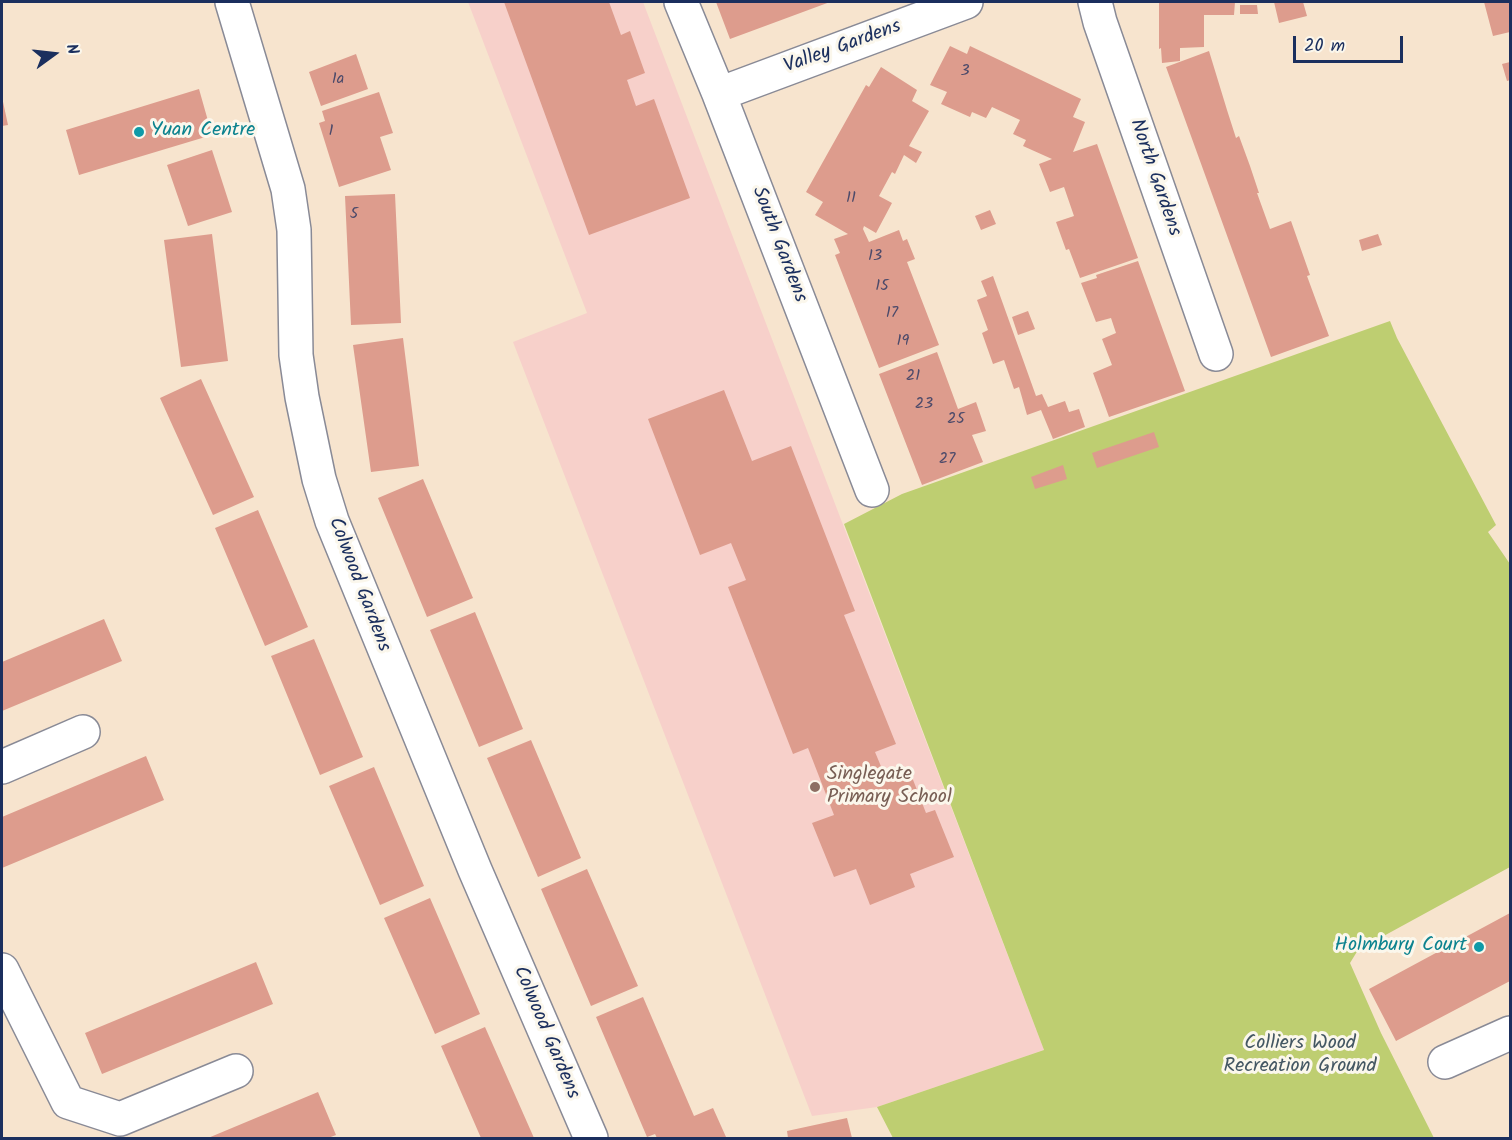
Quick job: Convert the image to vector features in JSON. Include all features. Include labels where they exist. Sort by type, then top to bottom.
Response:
[{"type":"street","name":"Colwood Gardens","points":[[232,2],[288,189],[294,230],[296,355],[319,479],[332,521],[470,860],[591,1138]]},
{"type":"street","name":"South Gardens","points":[[681,2],[719,94],[872,490]]},
{"type":"street","name":"Valley Gardens","points":[[719,94],[966,2]]},
{"type":"street","name":"North Gardens","points":[[1095,2],[1216,354]]},
{"type":"street","points":[[2,767],[83,732]]},
{"type":"street","points":[[2,970],[68,1102],[120,1119],[236,1071]]},
{"type":"street","points":[[1445,1062],[1510,1033]]},
{"type":"shaded area","name":"Singlegate Primary School","points":[[468,2],[643,2],[1044,1050],[877,1107],[812,1116],[513,342],[587,313]]},
{"type":"green space","name":"Colliers Wood Recreation Ground","points":[[1390,321],[1496,525],[1488,532],[1510,564],[1510,867],[1358,950],[1350,963],[1381,1033],[1434,1138],[893,1138],[877,1107],[1044,1050],[844,524],[902,494]]},
{"type":"building","points":[[504,2],[609,2],[621,35],[630,31],[645,73],[627,80],[636,106],[654,99],[690,198],[589,235]]},
{"type":"building","points":[[716,2],[830,2],[730,39]]},
{"type":"building","points":[[1159,2],[1235,2],[1234,15],[1204,15],[1204,47],[1180,48],[1180,61],[1162,63],[1161,48],[1159,49]]},
{"type":"building","points":[[1274,2],[1303,2],[1307,16],[1279,23]]},
{"type":"building","points":[[1484,2],[1510,2],[1510,32],[1493,36]]},
{"type":"building","points":[[1240,5],[1257,5],[1258,14],[1240,14]]},
{"type":"building","points":[[950,46],[967,54],[970,46],[1081,99],[1073,117],[1085,122],[1073,152],[1097,144],[1138,258],[1080,278],[1069,249],[1066,250],[1056,222],[1074,216],[1064,187],[1050,192],[1039,164],[1052,159],[1023,146],[1026,140],[1013,134],[1020,120],[992,107],[986,118],[972,112],[970,117],[941,104],[947,92],[930,85]]},
{"type":"building","points":[[1209,51],[1236,138],[1239,136],[1270,229],[1291,221],[1310,275],[1307,276],[1329,336],[1271,357],[1166,67]]},
{"type":"building","points":[[356,54],[368,89],[321,106],[309,72]]},
{"type":"building","points":[[1510,62],[1510,80],[1507,81],[1502,64]]},
{"type":"building","points":[[881,67],[917,90],[912,101],[929,111],[909,146],[922,152],[916,163],[904,155],[895,174],[892,172],[879,196],[892,203],[876,233],[864,226],[863,229],[869,242],[899,230],[903,241],[907,239],[915,259],[907,262],[939,345],[879,368],[835,255],[840,253],[834,239],[848,234],[815,215],[823,202],[806,192],[866,85],[869,87]]},
{"type":"building","name":"Yuan Centre","points":[[199,89],[212,135],[79,175],[66,130]]},
{"type":"building","points":[[379,92],[393,133],[380,137],[391,170],[339,187],[319,123],[325,121],[322,111]]},
{"type":"building","points":[[2,97],[8,125],[2,126]]},
{"type":"building","points":[[212,150],[232,212],[188,226],[167,165]]},
{"type":"building","points":[[395,194],[401,323],[351,325],[345,196]]},
{"type":"building","points":[[990,210],[996,224],[981,230],[975,216]]},
{"type":"building","points":[[212,234],[228,361],[181,367],[164,240]]},
{"type":"building","points":[[1378,234],[1382,245],[1362,251],[1359,240]]},
{"type":"building","points":[[1138,261],[1185,391],[1109,417],[1093,373],[1112,365],[1102,339],[1116,333],[1111,318],[1096,322],[1081,283],[1097,278],[1096,275]]},
{"type":"building","points":[[993,276],[1036,396],[1042,394],[1048,407],[1065,401],[1069,412],[1079,409],[1085,427],[1053,439],[1041,410],[1027,415],[1019,387],[1014,389],[1004,360],[993,364],[982,333],[988,330],[977,300],[987,296],[981,281]]},
{"type":"building","points":[[1028,311],[1035,329],[1018,335],[1012,317]]},
{"type":"building","points":[[403,338],[419,466],[371,472],[353,345]]},
{"type":"building","points":[[937,352],[958,409],[976,402],[986,431],[972,435],[983,462],[922,485],[879,374]]},
{"type":"building","points":[[201,379],[254,497],[213,515],[160,398]]},
{"type":"building","points":[[724,390],[752,461],[791,446],[855,611],[844,615],[896,744],[875,752],[885,776],[908,767],[926,813],[935,810],[954,857],[910,874],[915,887],[870,905],[856,869],[834,877],[812,823],[834,815],[808,748],[793,754],[728,587],[746,580],[731,543],[700,555],[648,419]]},
{"type":"building","points":[[1154,432],[1159,447],[1097,468],[1092,453]]},
{"type":"building","points":[[1063,465],[1067,479],[1035,489],[1031,477]]},
{"type":"building","points":[[423,479],[473,598],[427,617],[378,498]]},
{"type":"building","points":[[258,510],[308,627],[265,646],[215,528]]},
{"type":"building","points":[[475,612],[523,729],[479,747],[430,630]]},
{"type":"building","points":[[104,619],[122,661],[2,711],[2,662]]},
{"type":"building","points":[[314,639],[363,757],[320,775],[271,656]]},
{"type":"building","points":[[531,740],[581,858],[538,877],[487,758]]},
{"type":"building","points":[[146,756],[164,800],[2,868],[2,817]]},
{"type":"building","points":[[374,767],[424,886],[380,905],[329,786]]},
{"type":"building","points":[[587,869],[638,986],[591,1006],[541,889]]},
{"type":"building","points":[[430,898],[480,1014],[435,1034],[384,918]]},
{"type":"building","name":"Holmbury Court","points":[[1510,913],[1510,981],[1396,1041],[1369,989]]},
{"type":"building","points":[[256,962],[273,1004],[102,1074],[85,1033]]},
{"type":"building","points":[[643,997],[694,1116],[713,1108],[726,1137],[657,1138],[655,1134],[647,1137],[596,1017]]},
{"type":"building","points":[[485,1027],[534,1138],[481,1138],[441,1046]]},
{"type":"building","points":[[318,1092],[336,1135],[328,1138],[208,1138]]},
{"type":"building","points":[[847,1118],[852,1138],[788,1138],[787,1131]]},
{"type":"place","name":"Yuan Centre","points":[[139,132]]},
{"type":"place","name":"Singlegate Primary School","points":[[815,787]]},
{"type":"place","name":"Holmbury Court","points":[[1479,947]]}]
